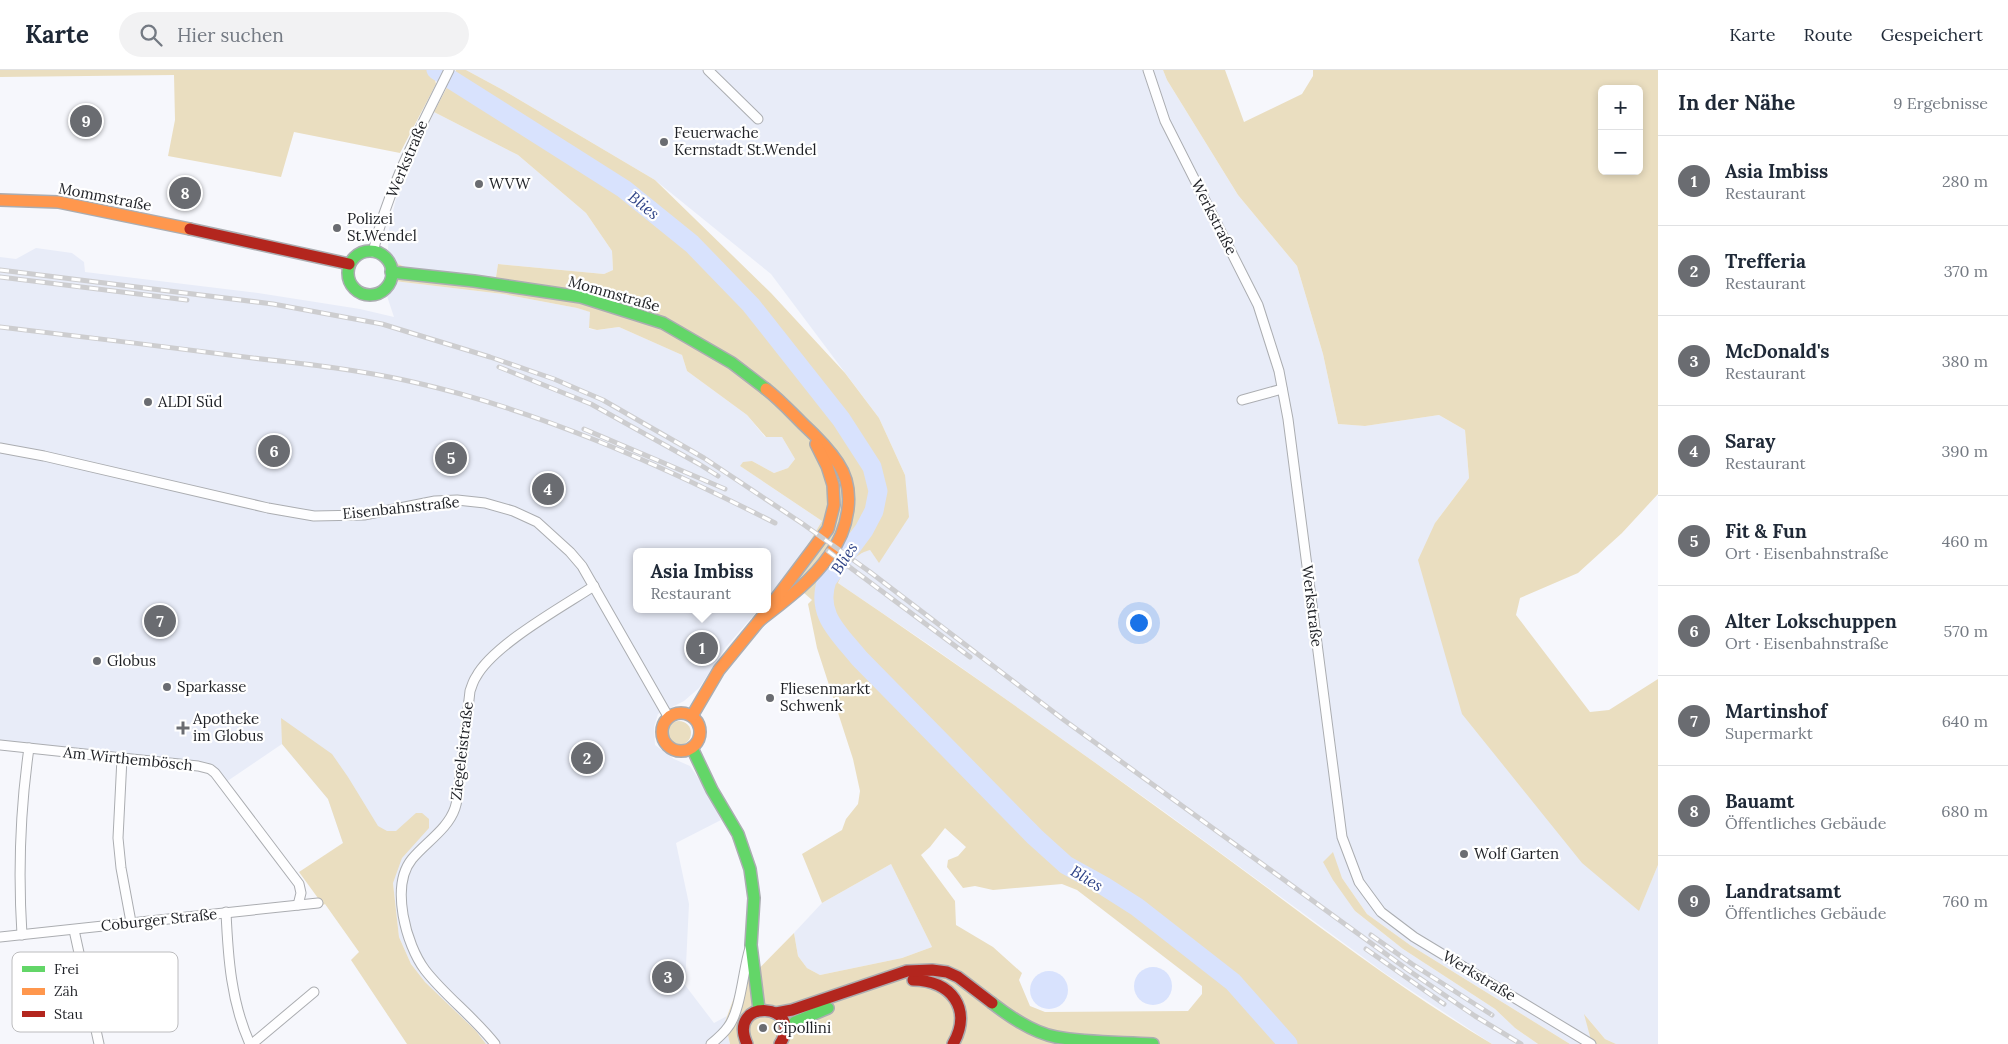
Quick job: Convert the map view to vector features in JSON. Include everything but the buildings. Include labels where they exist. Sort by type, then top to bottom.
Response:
[{"type":"main road","name":"Mommstraße","points":[[0,200],[58,202],[349,264]]},
{"type":"main road","points":[[373,252],[384,257],[390,266],[391,272],[388,284],[382,291],[375,294],[366,294],[352,286],[348,276],[349,264],[359,254],[373,252]]},
{"type":"main road","name":"Mommstraße","points":[[391,272],[474,281],[581,297],[662,323],[732,363],[777,398],[824,445],[839,464],[848,488],[848,510],[842,534],[836,548],[793,594],[771,611]]},
{"type":"main road","name":"Mommstraße","points":[[771,605],[828,529],[834,512],[834,487],[829,470],[816,444],[777,398]]},
{"type":"main road","name":"Mommstraße","points":[[759,621],[765,613]]},
{"type":"main road","name":"Mommstraße","points":[[759,621],[769,613]]},
{"type":"main road","points":[[692,716],[719,670],[759,621]]},
{"type":"main road","points":[[680,713],[692,716],[700,732],[699,738],[692,748],[676,750],[667,745],[662,734],[668,718],[680,713]]},
{"type":"main road","points":[[692,748],[712,790],[738,834],[750,869],[754,898],[751,945],[758,1010]]},
{"type":"main road","points":[[776,1013],[792,1010],[908,971],[932,970],[946,972],[958,977],[1004,1012],[1040,1032],[1076,1039],[1144,1044]]},
{"type":"main road","points":[[780,1044],[785,1032],[795,1022],[890,985],[926,979],[953,994],[959,1004],[962,1016],[960,1029],[953,1044]]},
{"type":"main road","points":[[743,1043],[742,1029],[744,1022],[752,1013],[758,1010],[766,1009],[776,1013],[784,1024],[785,1032]]},
{"type":"main road","points":[[1101,1044],[1153,1044]]},
{"type":"street","name":"Werkstraße","points":[[373,252],[376,236],[402,165],[449,70]]},
{"type":"street","points":[[708,70],[758,119]]},
{"type":"street","name":"Werkstraße","points":[[1148,70],[1165,121],[1258,305],[1279,371],[1288,420],[1342,837],[1359,882],[1382,912],[1414,937],[1591,1044]]},
{"type":"street","points":[[1242,400],[1282,389]]},
{"type":"street","name":"Eisenbahnstraße","points":[[0,448],[44,456],[268,508],[314,516],[364,515],[435,501],[457,500],[485,503],[513,511],[546,529],[570,552],[594,586],[668,718]]},
{"type":"street","name":"Ziegeleistraße","points":[[495,1044],[483,1028],[425,970],[412,948],[405,926],[402,895],[403,881],[411,860],[451,818],[456,805],[470,691],[476,676],[491,658],[512,640],[594,586]]},
{"type":"street","name":"Am Wirthembösch","points":[[0,745],[198,766],[210,769],[215,773],[299,884],[301,893],[298,905]]},
{"type":"street","points":[[22,935],[19,851],[21,811],[29,748]]},
{"type":"street","points":[[122,758],[118,838],[121,868],[132,922]]},
{"type":"street","name":"Coburger Straße","points":[[0,937],[318,903]]},
{"type":"street","points":[[226,912],[227,946],[234,1002],[242,1027],[251,1044],[314,992]]},
{"type":"street","points":[[74,930],[79,952]]},
{"type":"street","points":[[712,1044],[729,1026],[737,1008],[744,965],[751,945]]},
{"type":"shaded area","points":[[0,70],[441,70],[435,79],[436,84],[400,153],[294,132],[281,177],[168,156],[175,120],[174,75],[0,77]]},
{"type":"shaded area","points":[[456,70],[466,70],[655,180],[771,293],[845,373],[879,418],[905,475],[909,517],[879,563],[870,550],[864,552],[851,563],[838,583],[1071,745],[1383,973],[1492,1044],[730,1044],[725,1022],[736,992],[794,933],[798,956],[807,968],[820,975],[902,958],[932,947],[891,864],[822,903],[802,854],[842,830],[846,819],[858,804],[860,791],[853,759],[817,648],[808,604],[812,600],[785,576],[799,559],[822,521],[740,466],[743,462],[752,461],[774,473],[788,468],[795,459],[782,437],[766,437],[747,415],[687,371],[682,355],[619,327],[597,330],[589,328],[590,312],[577,308],[503,294],[394,281],[394,262],[405,267],[496,277],[498,264],[604,274],[613,270],[612,251],[586,213],[518,155],[434,112]],"holes":[[[945,828],[966,847],[958,856],[948,860],[947,867],[963,888],[975,886],[993,890],[1062,884],[1077,890],[1202,986],[1202,994],[1188,1011],[1045,1012],[1030,1006],[1019,980],[1022,973],[993,947],[956,925],[955,901],[921,855]]]},
{"type":"shaded area","points":[[466,70],[1163,70],[1167,80],[1238,195],[1297,266],[1323,354],[1338,424],[1365,426],[1439,415],[1465,430],[1469,478],[1435,523],[1639,910],[1658,865],[1658,1044],[1616,1044],[1605,1039],[1585,1015],[1592,1044],[1570,1044],[1410,945],[1367,914],[1342,878],[1332,853],[1355,911],[1403,949],[1495,1009],[1515,1028],[1538,1044],[1492,1044],[1386,974],[1162,810],[928,644],[838,583],[855,556],[861,552],[870,550],[879,562],[905,475],[879,418],[771,274],[655,180]]},
{"type":"shaded area","points":[[1163,70],[1225,70],[1244,122],[1302,94],[1313,76],[1313,70],[1658,70],[1658,494],[1622,533],[1578,573],[1520,598],[1516,615],[1590,712],[1609,710],[1658,679],[1658,865],[1639,911],[1582,863],[1462,714],[1418,560],[1435,523],[1469,478],[1465,430],[1439,415],[1365,426],[1338,424],[1323,354],[1297,266],[1238,195],[1167,80]]},
{"type":"shaded area","points":[[434,112],[518,155],[586,213],[612,251],[613,270],[604,274],[498,264],[496,277],[405,267],[394,262],[388,250],[389,229],[396,199]]},
{"type":"shaded area","points":[[36,248],[72,253],[84,262],[85,272],[258,293],[360,309],[394,317],[386,293],[394,281],[503,294],[577,308],[591,312],[589,329],[598,330],[619,327],[682,355],[687,371],[747,415],[765,437],[782,437],[795,459],[788,468],[774,473],[752,461],[740,466],[822,521],[799,559],[771,594],[771,548],[633,548],[633,613],[756,613],[726,647],[699,688],[684,701],[658,714],[654,727],[655,745],[674,759],[690,766],[707,791],[721,820],[676,843],[689,904],[685,985],[714,1023],[727,1016],[725,1022],[730,1044],[486,1044],[476,1031],[425,982],[411,964],[399,937],[393,883],[343,843],[328,799],[282,744],[226,782],[209,765],[197,761],[0,740],[0,257],[16,259]]},
{"type":"shaded area","points":[[281,718],[332,754],[378,826],[387,831],[396,831],[416,813],[422,813],[429,819],[429,828],[402,858],[393,883],[399,937],[411,964],[425,982],[476,1031],[486,1044],[407,1044],[351,960],[359,952],[325,904],[323,905],[299,872],[343,843],[328,799],[282,744]]},
{"type":"shaded area","points":[[679,721],[684,722],[690,728],[690,738],[684,744],[679,745],[674,744],[668,738],[667,733],[668,728],[674,722]]},
{"type":"shaded area","points":[[1333,852],[1342,878],[1367,914],[1410,945],[1570,1044],[1538,1044],[1515,1028],[1495,1009],[1403,949],[1355,911],[1323,862]]},
{"type":"shaded area","points":[[891,864],[932,947],[902,958],[820,975],[807,968],[798,956],[794,933],[822,903]]},
{"type":"shaded area","points":[[1584,1014],[1605,1039],[1616,1044],[1592,1044]]},
{"type":"water","points":[[1153,967],[1166,973],[1172,986],[1166,999],[1153,1005],[1140,999],[1134,986],[1140,973]]},
{"type":"water","points":[[1049,971],[1062,977],[1068,990],[1062,1003],[1049,1009],[1036,1003],[1030,990],[1036,977]]},
{"type":"waterway","name":"Blies","points":[[436,70],[624,189],[692,244],[751,305],[841,419],[872,467],[878,491],[874,511],[864,530],[827,580],[824,592],[824,603],[827,613],[837,631],[859,658],[1035,837],[1066,865],[1137,907],[1233,982],[1288,1044]]},
{"type":"railway","points":[[0,270],[273,304],[382,324],[554,379],[603,400],[704,458],[803,524],[870,572],[1064,720],[1408,970],[1475,1016],[1521,1044]]},
{"type":"railway","points":[[0,277],[187,300]]},
{"type":"railway","points":[[0,327],[334,368],[413,382],[506,408],[598,441],[688,480],[775,523]]},
{"type":"railway","points":[[499,367],[591,404],[718,476]]},
{"type":"railway","points":[[584,429],[725,489]]},
{"type":"railway","points":[[828,551],[970,657]]},
{"type":"railway","points":[[1371,935],[1412,964],[1492,1015]]},
{"type":"railway","points":[[1366,949],[1444,1004]]},
{"type":"traffic: fast","points":[[370,251],[382,255],[388,261],[392,273],[388,285],[382,291],[370,295],[358,291],[352,285],[348,273],[352,261],[358,255],[370,251]]},
{"type":"traffic: fast","points":[[391,272],[474,281],[581,297],[663,323],[732,363],[766,389]]},
{"type":"traffic: fast","points":[[692,748],[712,790],[738,834],[750,869],[754,898],[751,945],[759,1009]]},
{"type":"traffic: fast","points":[[992,1003],[1023,1024],[1048,1035],[1080,1040],[1153,1044]]},
{"type":"traffic: fast","points":[[785,1032],[795,1022],[828,1008]]},
{"type":"traffic: slow","points":[[0,200],[58,202],[190,229]]},
{"type":"traffic: slow","points":[[766,389],[834,457],[844,474],[849,498],[845,523],[836,546],[805,583],[771,612]]},
{"type":"traffic: slow","points":[[771,605],[828,529],[834,505],[833,485],[827,466],[816,444]]},
{"type":"traffic: slow","points":[[692,716],[719,670],[765,613]]},
{"type":"traffic: slow","points":[[759,621],[769,613]]},
{"type":"traffic: slow","points":[[681,713],[694,719],[700,732],[694,745],[681,751],[668,745],[662,732],[668,719],[681,713]]},
{"type":"traffic: jam","points":[[190,229],[349,264]]},
{"type":"traffic: jam","points":[[776,1013],[792,1010],[907,971],[932,970],[947,972],[958,977],[992,1003]]},
{"type":"traffic: jam","points":[[913,980],[926,981],[938,985],[948,991],[955,999],[961,1019],[959,1031],[953,1044]]},
{"type":"traffic: jam","points":[[747,1044],[743,1029],[747,1018],[755,1012],[765,1011],[775,1013],[783,1020],[785,1030],[780,1044]]},
{"type":"place","name":"Landratsamt","points":[[86,121]]},
{"type":"place","name":"Feuerwache Kernstadt St.Wendel","points":[[664,142]]},
{"type":"place","name":"WVW","points":[[479,184]]},
{"type":"place","name":"Bauamt","points":[[185,193]]},
{"type":"place","name":"Polizei St.Wendel","points":[[337,228]]},
{"type":"place","name":"ALDI Süd","points":[[148,402]]},
{"type":"place","name":"Alter Lokschuppen","points":[[274,451]]},
{"type":"place","name":"Fit & Fun","points":[[451,458]]},
{"type":"place","name":"Saray","points":[[548,489]]},
{"type":"place","name":"Martinshof","points":[[160,621]]},
{"type":"place","name":"Asia Imbiss","points":[[702,648]]},
{"type":"place","name":"Globus","points":[[97,661]]},
{"type":"place","name":"Sparkasse","points":[[167,687]]},
{"type":"place","name":"Fliesenmarkt Schwenk","points":[[770,698]]},
{"type":"place","name":"Apotheke im Globus","points":[[183,728]]},
{"type":"place","name":"Trefferia","points":[[587,758]]},
{"type":"place","name":"Wolf Garten","points":[[1464,854]]},
{"type":"place","name":"McDonald's","points":[[668,977]]},
{"type":"place","name":"Cipollini","points":[[763,1028]]}]
